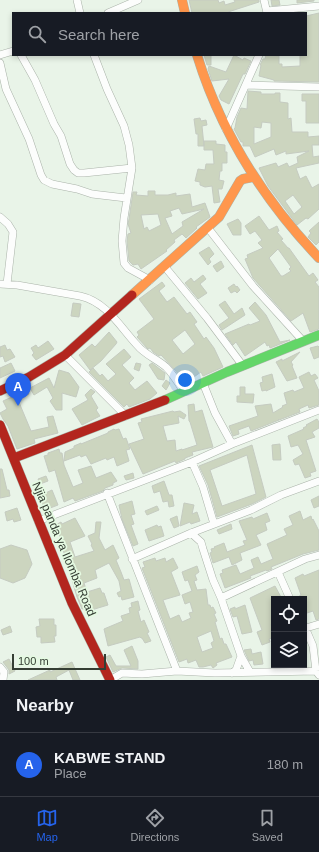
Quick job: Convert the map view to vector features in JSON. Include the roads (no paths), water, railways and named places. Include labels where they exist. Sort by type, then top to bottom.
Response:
[{"type":"street","points":[[77,0],[80,12]]},
{"type":"street","points":[[110,12],[138,0]]},
{"type":"street","points":[[182,0],[186,12]]},
{"type":"street","points":[[264,0],[267,12],[319,6]]},
{"type":"street","points":[[0,55],[12,51]]},
{"type":"street","points":[[22,56],[35,80],[54,124],[61,136],[67,156],[74,170],[78,173],[84,173],[132,168]]},
{"type":"street","points":[[94,56],[107,89],[124,126],[129,145],[132,168],[126,198],[122,241],[124,263],[128,268],[150,280]]},
{"type":"street","points":[[197,56],[204,78],[226,129],[253,177],[296,234],[319,258]]},
{"type":"street","points":[[226,129],[259,56]]},
{"type":"street","points":[[0,63],[6,89],[29,139],[44,180],[52,184],[77,189],[92,194],[126,198]]},
{"type":"street","points":[[246,85],[319,87]]},
{"type":"street","points":[[0,391],[29,377],[65,355],[208,228],[224,211],[238,184],[242,180],[253,177]]},
{"type":"street","points":[[0,217],[8,224],[13,232],[4,284],[40,288],[85,297],[111,313],[141,349],[167,367],[184,392]]},
{"type":"street","points":[[208,228],[253,286],[303,341]]},
{"type":"street","points":[[164,267],[207,318],[243,366]]},
{"type":"street","points":[[14,458],[126,416],[319,335]]},
{"type":"street","points":[[65,355],[126,416]]},
{"type":"street","points":[[203,383],[222,427],[232,444]]},
{"type":"street","points":[[38,521],[107,493],[192,462],[232,444],[319,410]]},
{"type":"street","name":"Njia panda ya Ilomba Road","points":[[0,425],[72,603],[110,680]]},
{"type":"street","points":[[192,462],[203,487],[211,526],[201,542]]},
{"type":"street","points":[[132,559],[190,533],[251,510],[281,495],[319,481]]},
{"type":"street","points":[[107,493],[177,671]]},
{"type":"street","points":[[190,533],[201,542],[213,580],[221,598],[241,656],[250,672]]},
{"type":"street","points":[[221,598],[305,559],[319,555]]},
{"type":"street","points":[[278,572],[289,596]]},
{"type":"street","points":[[307,627],[319,624]]},
{"type":"street","points":[[110,680],[122,673],[142,674],[177,671],[215,677],[232,673],[250,672],[317,673],[313,646],[307,632]]},
{"type":"street","points":[[232,673],[236,670],[241,656]]},
{"type":"street","points":[[0,667],[4,672],[3,680]]},
{"type":"place","name":"KABWE STAND","points":[[18,406]]}]
